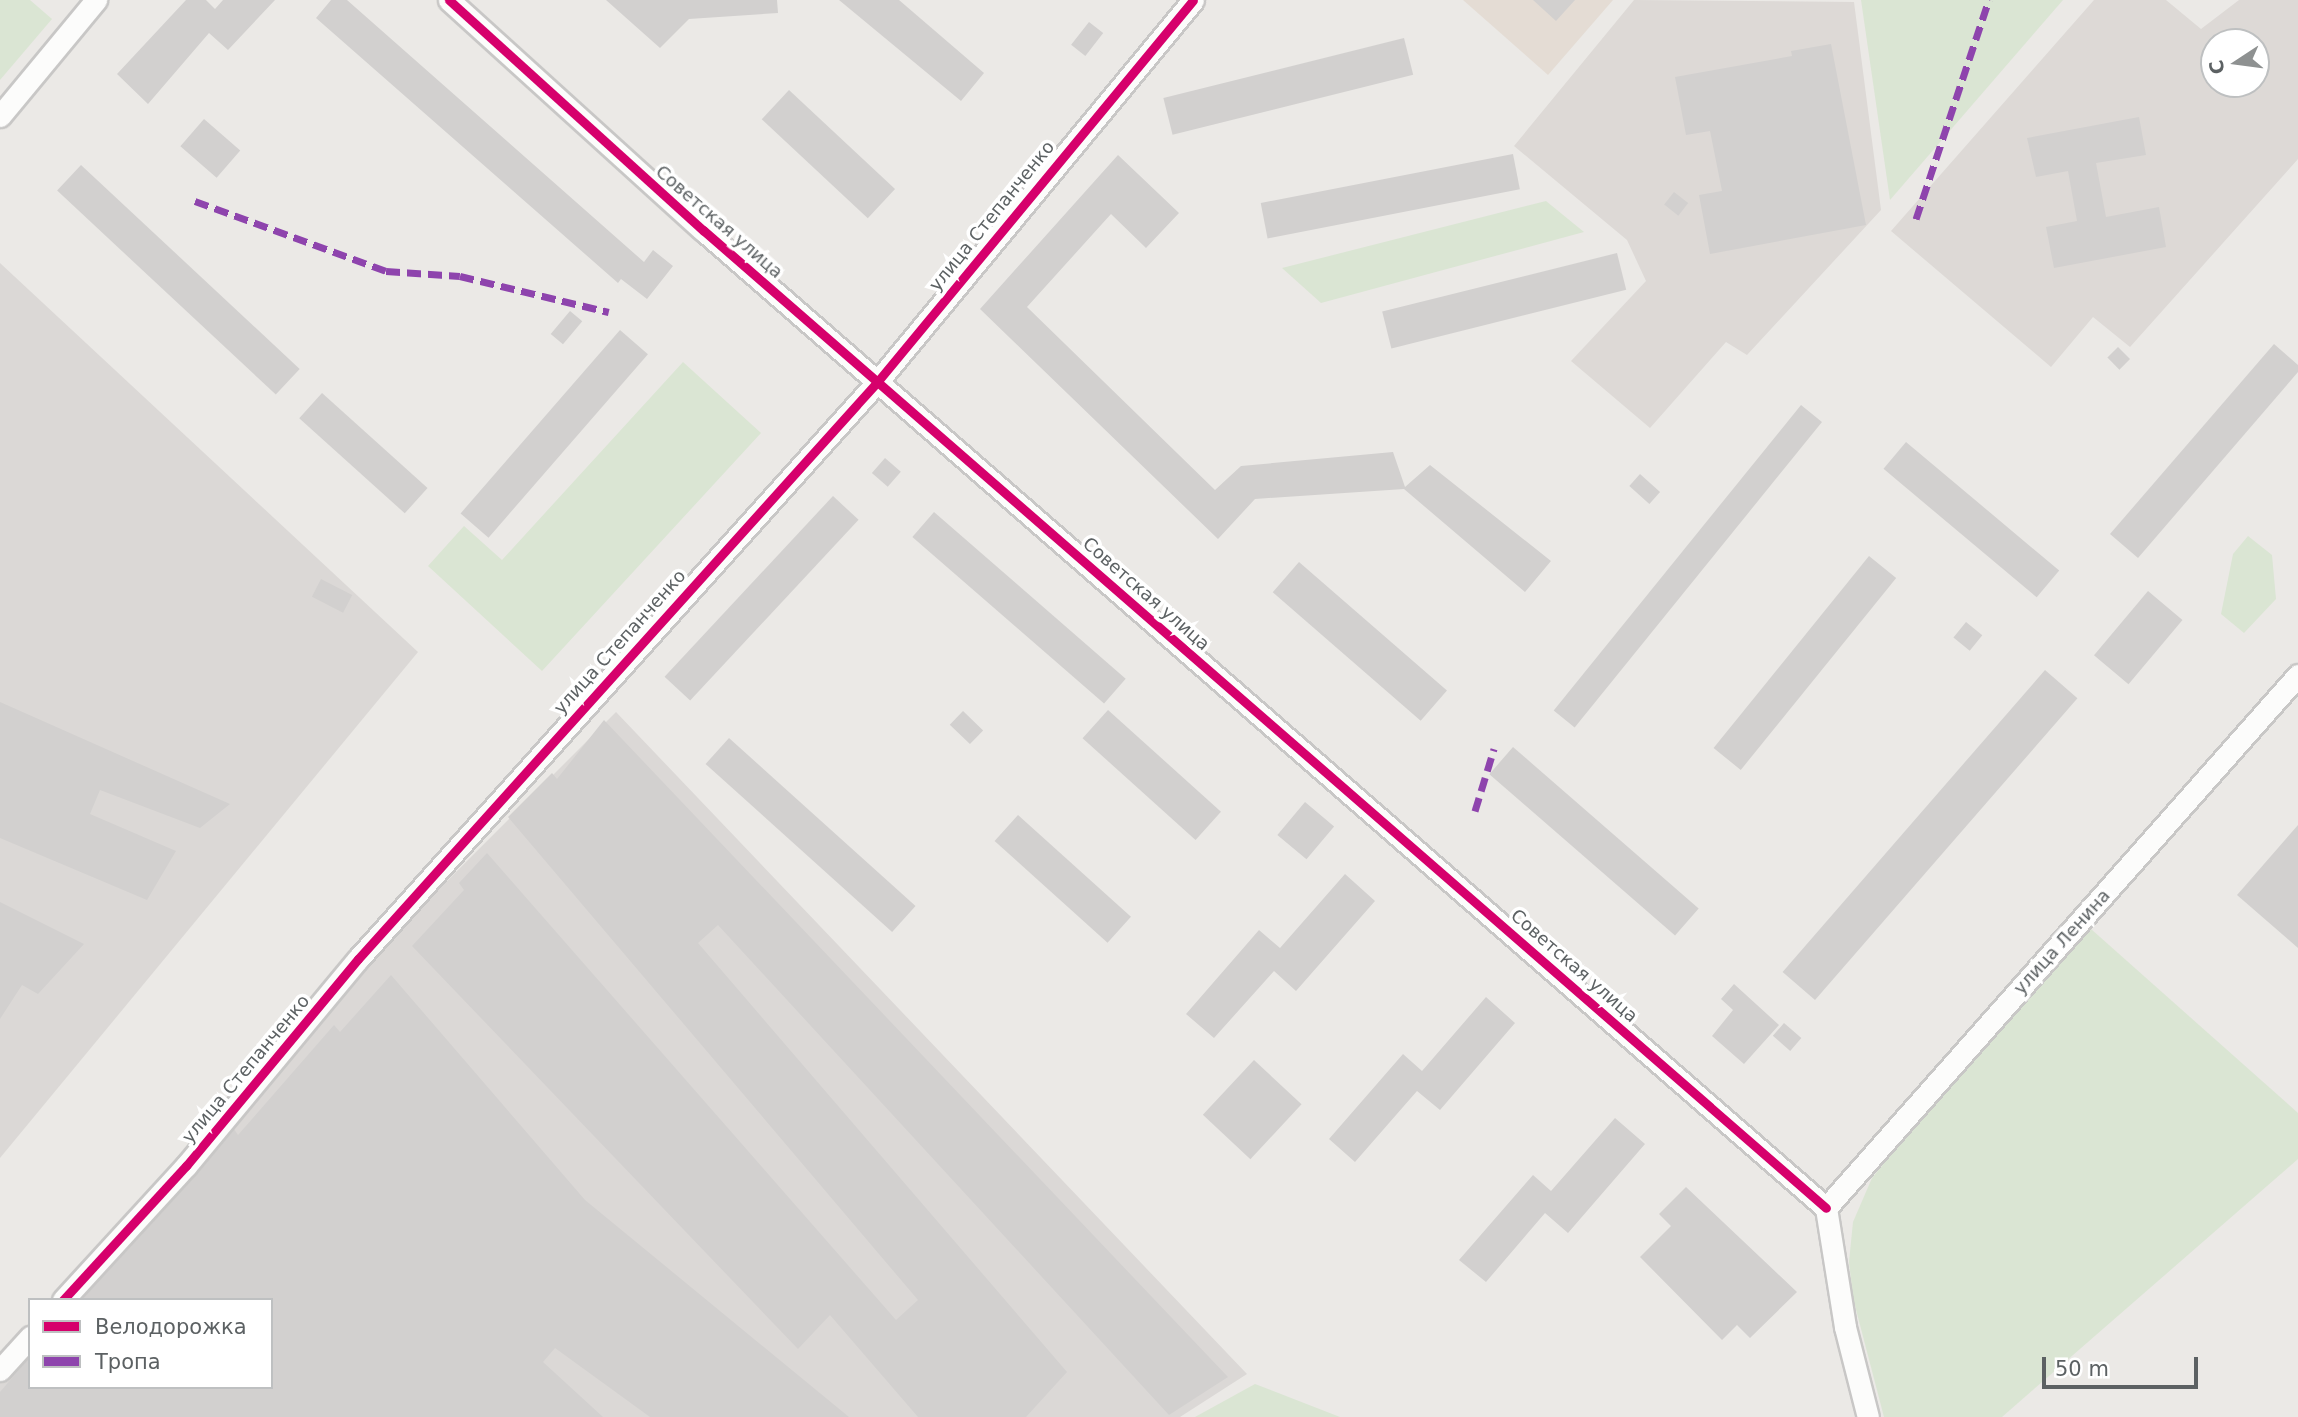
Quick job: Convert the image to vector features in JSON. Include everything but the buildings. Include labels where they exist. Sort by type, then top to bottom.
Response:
[{"type":"street","points":[[0,116],[96,0]]},
{"type":"street","name":"Советская улица","points":[[449,0],[878,381],[1826,1208]]},
{"type":"street","name":"улица Степанченко","points":[[66,1298],[186,1166],[358,959],[878,381],[1193,0]]},
{"type":"street","name":"улица Ленина","points":[[1826,1208],[2298,676]]},
{"type":"street","points":[[1826,1208],[1845,1326],[1868,1417]]},
{"type":"street","points":[[0,1370],[28,1339]]},
{"type":"shaded area","points":[[1463,0],[1613,0],[1548,75]]},
{"type":"shaded area","points":[[1634,0],[1854,2],[1881,210],[1747,355],[1726,342],[1650,428],[1571,361],[1646,281],[1627,240],[1514,146]]},
{"type":"shaded area","points":[[2094,0],[2166,0],[2200,28],[2200,98],[2270,98],[2270,28],[2202,28],[2239,0],[2298,0],[2298,159],[2130,347],[2093,317],[2051,367],[1891,231]]},
{"type":"shaded area","points":[[0,263],[418,652],[0,1158]]},
{"type":"shaded area","points":[[616,712],[1247,1374],[1180,1417],[0,1417],[0,1379],[28,1347],[28,1389],[273,1389],[273,1298],[71,1298],[352,976]]},
{"type":"green space","points":[[0,0],[30,0],[52,19],[0,80]]},
{"type":"green space","points":[[1861,0],[2063,0],[1890,200]]},
{"type":"green space","points":[[1546,201],[1584,232],[1321,303],[1282,268]]},
{"type":"green space","points":[[683,362],[761,433],[542,671],[428,566],[464,526],[502,560]]},
{"type":"green space","points":[[2248,536],[2272,555],[2276,599],[2244,633],[2221,614],[2233,554]]},
{"type":"green space","points":[[2082,921],[2298,1113],[2298,1159],[2002,1417],[1884,1417],[1853,1298],[1849,1262],[1853,1222],[1872,1178]]},
{"type":"green space","points":[[1255,1384],[1340,1417],[1195,1417]]},
{"type":"marked path","points":[[1916,219],[1989,0]]},
{"type":"marked path","points":[[195,201],[386,271],[460,276],[609,312]]},
{"type":"marked path","points":[[1475,811],[1494,749]]},
{"type":"cycle path","points":[[449,0],[703,230],[1826,1208]]},
{"type":"cycle path","points":[[65,1298],[186,1166],[358,959],[878,381],[1193,0]]}]
